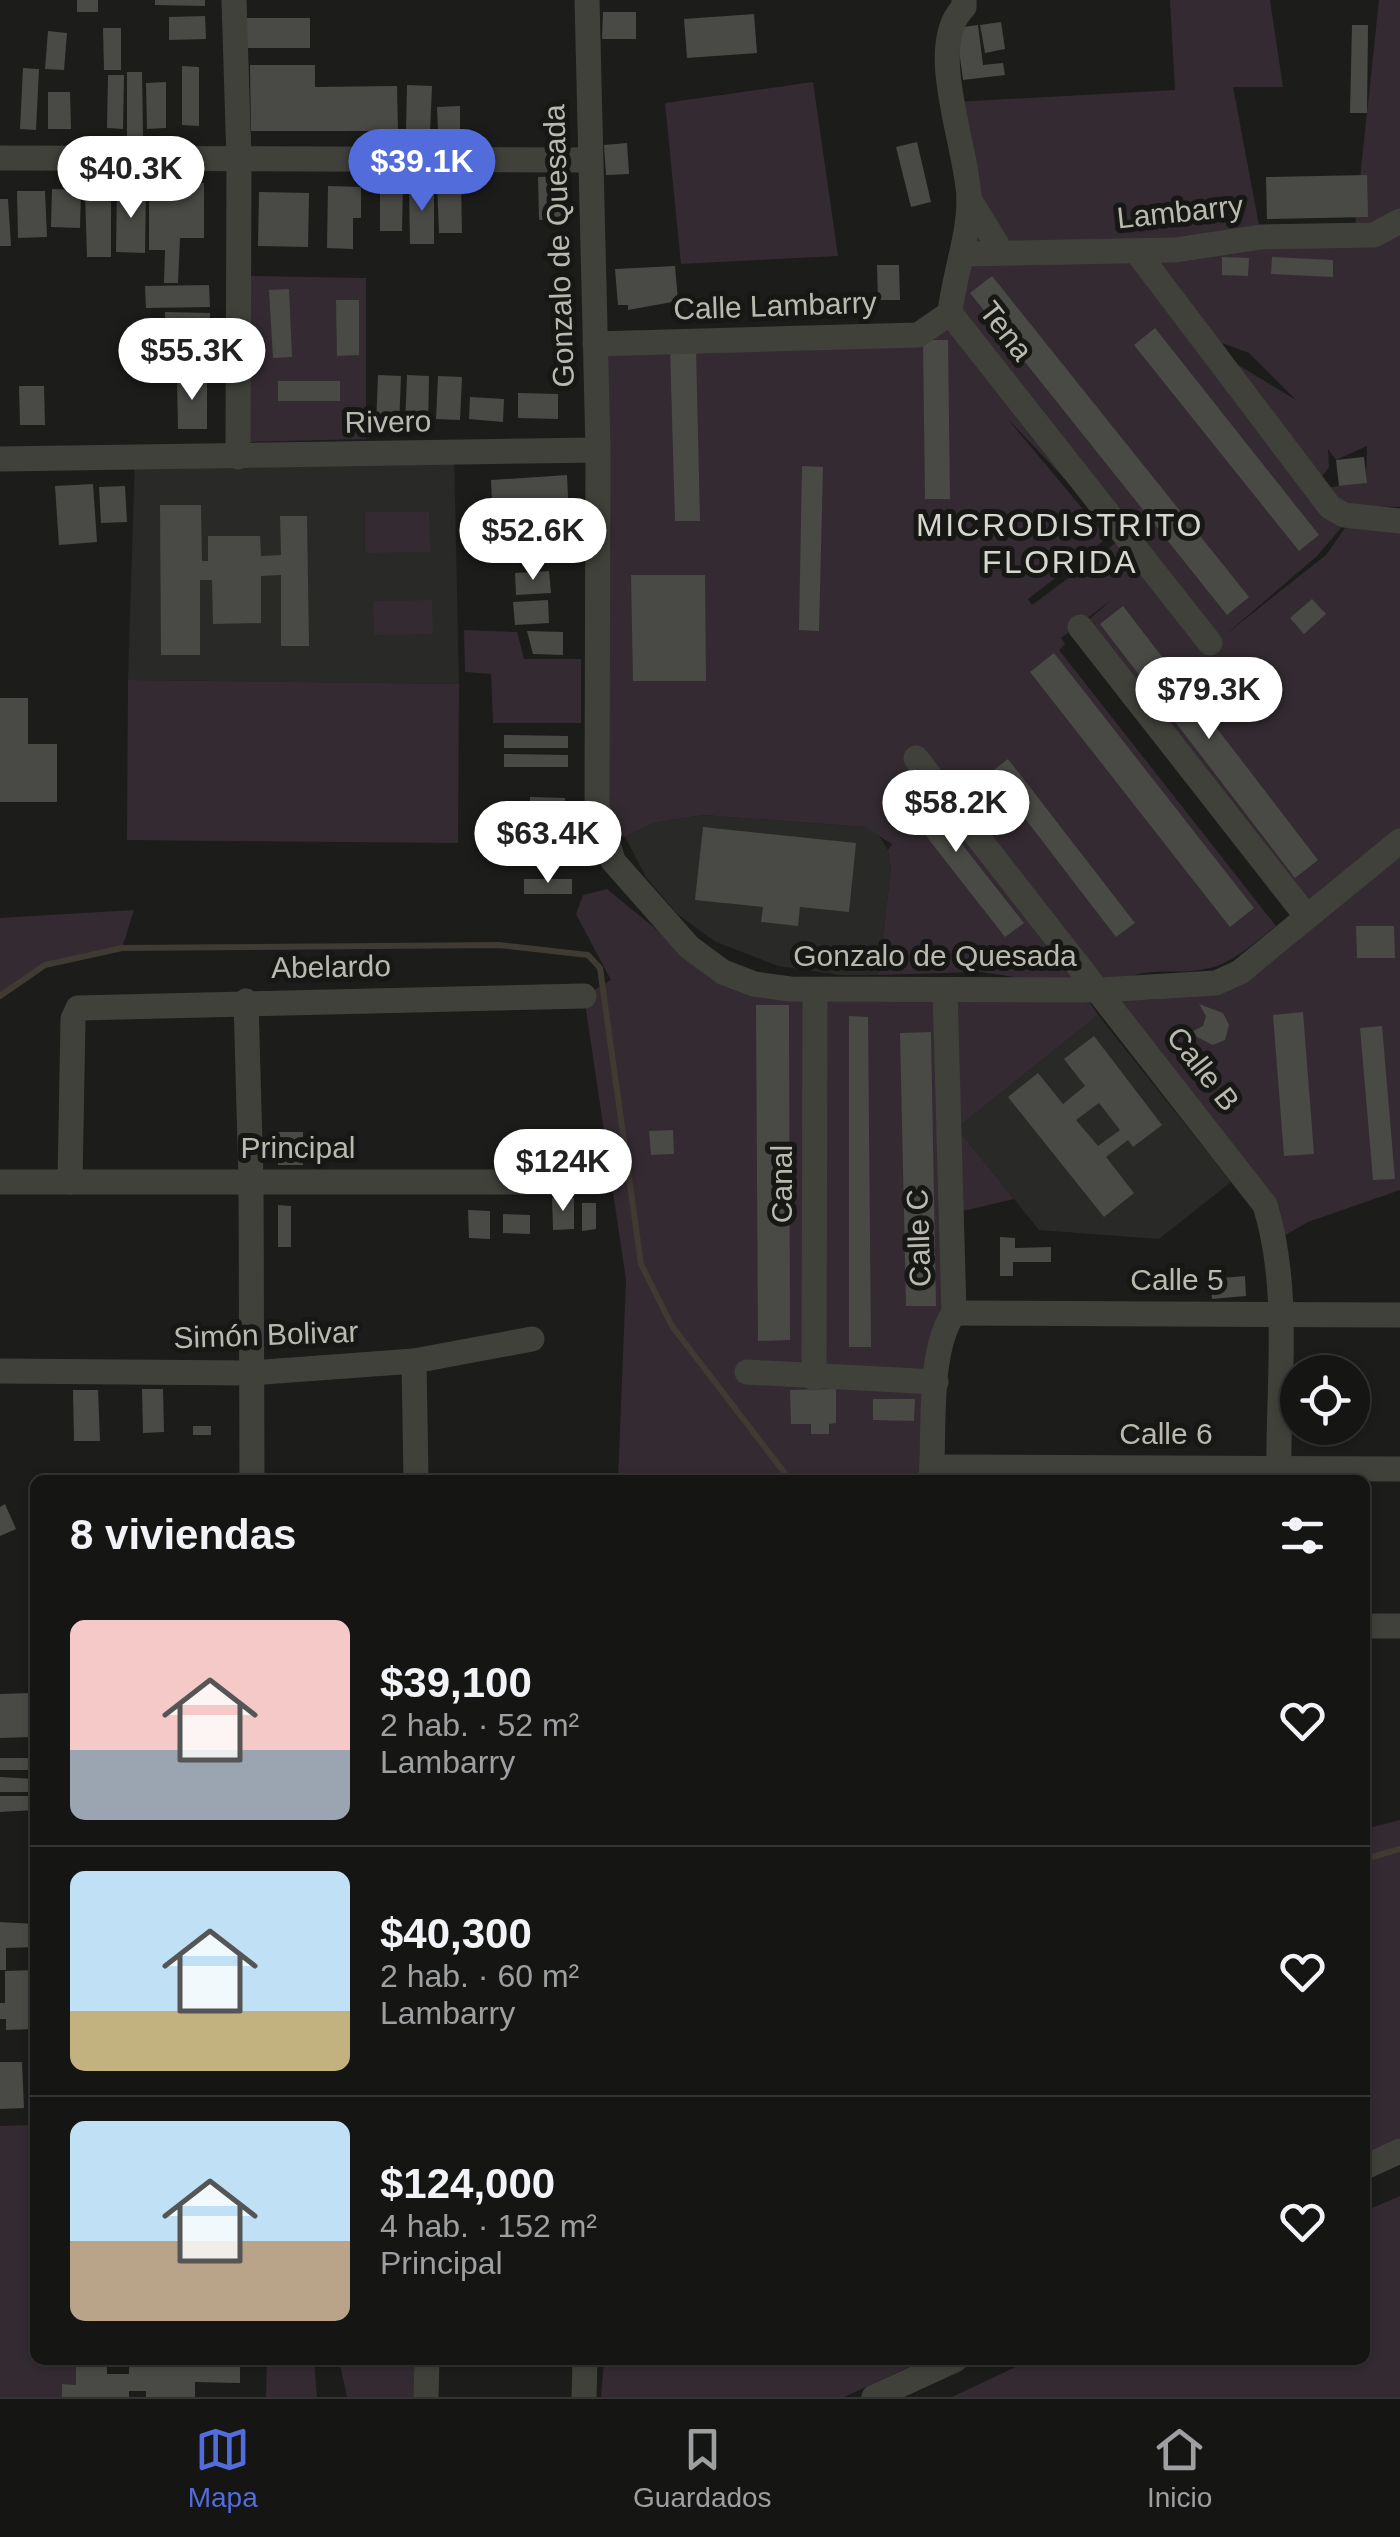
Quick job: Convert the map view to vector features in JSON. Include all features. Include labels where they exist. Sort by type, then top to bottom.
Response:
[{"type":"street","points":[[234,0],[239,160],[238,458]]},
{"type":"street","name":"Gonzalo de Quesada","points":[[587,0],[598,450],[594,762],[597,805],[614,861],[660,918],[724,972],[754,984],[816,991],[1101,990],[1216,983],[1240,972],[1400,840]]},
{"type":"street","name":"Tena","points":[[964,0],[964,7],[948,27],[947,53],[969,199],[950,313],[1210,643]]},
{"type":"street","points":[[0,158],[588,160]]},
{"type":"street","points":[[969,199],[1001,252]]},
{"type":"street","name":"Lambarry","points":[[962,254],[1137,252],[1261,237],[1374,235],[1400,221]]},
{"type":"street","points":[[1137,252],[1330,507],[1344,515],[1400,521]]},
{"type":"street","name":"Calle Lambarry","points":[[596,344],[918,334],[950,313]]},
{"type":"street","name":"Rivero","points":[[0,459],[598,450]]},
{"type":"street","points":[[1080,628],[1307,917]]},
{"type":"street","name":"Calle B","points":[[916,758],[1265,1204],[1274,1234],[1280,1313],[1279,1473]]},
{"type":"street","name":"Calle C","points":[[932,1474],[936,1382],[945,1325],[954,1313],[945,990]]},
{"type":"street","name":"Canal","points":[[814,1378],[816,991]]},
{"type":"street","name":"Abelardo","points":[[70,1182],[73,1019],[78,1008],[246,1001],[584,996]]},
{"type":"street","points":[[246,1001],[252,1180],[252,1475]]},
{"type":"street","name":"Principal","points":[[0,1182],[595,1182]]},
{"type":"street","name":"Calle 5","points":[[954,1313],[1400,1315]]},
{"type":"street","name":"Simón Bolivar","points":[[0,1371],[250,1373],[414,1361],[532,1339]]},
{"type":"street","points":[[414,1361],[416,1475]]},
{"type":"street","points":[[747,1372],[936,1382]]},
{"type":"street","name":"Calle 6","points":[[932,1474],[1400,1469]]},
{"type":"street","points":[[1370,1626],[1400,1626]]},
{"type":"street","points":[[1370,2165],[1400,2151]]},
{"type":"street","points":[[426,2397],[427,2365]]},
{"type":"street","points":[[584,2397],[585,2365]]},
{"type":"street","points":[[874,2397],[944,2365]]},
{"type":"shaded area","points":[[1170,0],[1270,0],[1283,87],[1233,87],[1261,236],[1354,235],[1379,0],[1400,0],[1400,507],[1350,506],[1352,515],[1317,556],[1225,635],[1326,555],[1350,521],[1400,523],[1400,1190],[1308,1222],[1275,1241],[1101,990],[981,972],[878,975],[891,869],[888,850],[892,844],[865,827],[703,815],[654,823],[625,837],[604,832],[595,344],[918,334],[950,313],[963,254],[954,102],[1175,90]],"holes":[[[1222,343],[1249,353],[1296,400],[1235,363]],[[1006,417],[1121,539],[1032,605],[1028,599],[1107,538]],[[1367,446],[1366,483],[1331,487],[1331,493],[1318,482],[1329,467],[1328,449],[1336,460]],[[1114,598],[1080,627],[1307,917],[1293,945],[1245,981],[1212,991],[1149,1000],[1103,990],[1148,972],[1217,966],[1276,926],[1059,650],[1065,644],[1061,638]]]},
{"type":"shaded area","points":[[813,82],[838,256],[681,264],[665,103]]},
{"type":"shaded area","points":[[249,276],[366,278],[366,439],[249,442]]},
{"type":"shaded area","points":[[454,453],[459,684],[128,680],[135,457]]},
{"type":"shaded area","points":[[365,512],[429,512],[430,552],[365,553]]},
{"type":"shaded area","points":[[432,600],[433,634],[374,635],[373,601]]},
{"type":"shaded area","points":[[464,630],[517,632],[524,659],[581,659],[581,723],[493,723],[491,674],[465,672]]},
{"type":"shaded area","points":[[128,680],[459,684],[458,843],[127,840]]},
{"type":"shaded area","points":[[703,815],[865,827],[877,833],[888,850],[891,869],[878,975],[840,975],[778,966],[716,942],[677,914],[646,877],[625,837],[654,823]]},
{"type":"shaded area","points":[[607,889],[725,986],[1072,1000],[1090,1003],[1098,1015],[957,1128],[1014,1199],[959,1212],[932,1475],[618,1475],[626,1280],[584,996],[611,980],[576,914],[583,895]]},
{"type":"shaded area","points":[[134,910],[122,948],[45,965],[0,996],[0,918]]},
{"type":"shaded area","points":[[1098,1015],[1231,1182],[1159,1239],[1039,1230],[957,1128]]},
{"type":"shaded area","points":[[1400,1820],[1400,2142],[1370,2156],[1370,1828]]},
{"type":"shaded area","points":[[30,2125],[30,2365],[76,2365],[76,2385],[63,2385],[62,2397],[0,2397],[0,2126]]},
{"type":"shaded area","points":[[1400,2196],[1400,2397],[952,2397],[1020,2365],[1370,2365],[1370,2209]]},
{"type":"shaded area","points":[[267,2365],[314,2365],[317,2397],[266,2397]]},
{"type":"shaded area","points":[[340,2365],[424,2365],[425,2397],[347,2397]]},
{"type":"shaded area","points":[[604,2365],[913,2365],[844,2397],[601,2397]]},
{"type":"building","points":[[77,0],[98,0],[98,12],[77,12]]},
{"type":"building","points":[[155,0],[205,0],[205,6],[155,5]]},
{"type":"building","points":[[603,12],[636,12],[636,39],[602,39]]},
{"type":"building","points":[[754,14],[757,53],[687,58],[684,19]]},
{"type":"building","points":[[205,16],[206,39],[169,40],[169,17]]},
{"type":"building","points":[[246,18],[310,18],[310,48],[247,48]]},
{"type":"building","points":[[1001,22],[1005,49],[985,53],[980,25]]},
{"type":"building","points":[[978,25],[983,65],[1003,63],[1005,75],[963,80],[956,28]]},
{"type":"building","points":[[1352,25],[1368,25],[1367,113],[1350,113]]},
{"type":"building","points":[[103,28],[121,28],[121,70],[104,70]]},
{"type":"building","points":[[48,31],[67,33],[64,70],[45,69]]},
{"type":"building","points":[[250,65],[315,65],[315,87],[397,86],[398,131],[251,131]]},
{"type":"building","points":[[182,66],[199,67],[199,126],[182,125]]},
{"type":"building","points":[[23,68],[39,69],[36,130],[20,129]]},
{"type":"building","points":[[127,72],[142,72],[143,136],[127,136]]},
{"type":"building","points":[[108,75],[124,75],[123,129],[107,128]]},
{"type":"building","points":[[166,82],[166,128],[147,129],[146,83]]},
{"type":"building","points":[[407,85],[432,86],[430,132],[406,131]]},
{"type":"building","points":[[48,92],[70,92],[71,129],[48,129]]},
{"type":"building","points":[[460,106],[460,131],[438,131],[437,107]]},
{"type":"building","points":[[917,142],[931,202],[911,207],[896,147]]},
{"type":"building","points":[[627,143],[629,174],[606,175],[604,145]]},
{"type":"building","points":[[1367,175],[1368,217],[1267,219],[1266,177]]},
{"type":"building","points":[[564,176],[566,219],[539,220],[538,177]]},
{"type":"building","points":[[380,182],[403,183],[402,231],[380,231]]},
{"type":"building","points":[[461,182],[462,233],[439,233],[437,183]]},
{"type":"building","points":[[149,183],[204,183],[204,238],[180,238],[178,283],[164,283],[165,250],[149,250]]},
{"type":"building","points":[[409,184],[434,184],[434,244],[410,244]]},
{"type":"building","points":[[328,186],[361,187],[361,218],[353,218],[353,249],[327,248]]},
{"type":"building","points":[[52,189],[81,190],[80,228],[51,227]]},
{"type":"building","points":[[117,189],[146,189],[145,253],[116,252]]},
{"type":"building","points":[[17,191],[45,191],[47,237],[18,238]]},
{"type":"building","points":[[259,192],[309,193],[308,247],[258,246]]},
{"type":"building","points":[[85,193],[111,193],[111,257],[87,257]]},
{"type":"building","points":[[0,199],[8,199],[11,246],[0,246]]},
{"type":"building","points":[[1222,257],[1249,258],[1248,276],[1222,275]]},
{"type":"building","points":[[1272,257],[1333,260],[1333,277],[1271,274]]},
{"type":"building","points":[[877,265],[899,265],[900,300],[878,300]]},
{"type":"building","points":[[675,266],[678,301],[628,310],[628,305],[618,305],[615,269]]},
{"type":"building","points":[[992,276],[1249,597],[1227,615],[970,293]]},
{"type":"building","points":[[209,285],[210,307],[146,308],[145,286]]},
{"type":"building","points":[[289,289],[292,357],[273,358],[269,290]]},
{"type":"building","points":[[336,300],[359,300],[359,355],[337,356]]},
{"type":"building","points":[[165,312],[210,313],[209,367],[164,366]]},
{"type":"building","points":[[1155,328],[1319,535],[1299,551],[1134,345]]},
{"type":"building","points":[[923,340],[948,340],[950,499],[925,499]]},
{"type":"building","points":[[696,347],[700,521],[675,521],[670,348]]},
{"type":"building","points":[[378,375],[401,376],[399,427],[376,426]]},
{"type":"building","points":[[407,375],[429,376],[428,426],[405,425]]},
{"type":"building","points":[[438,376],[462,377],[460,420],[436,419]]},
{"type":"building","points":[[177,378],[207,378],[207,429],[178,429]]},
{"type":"building","points":[[278,381],[340,381],[340,401],[278,401]]},
{"type":"building","points":[[19,386],[44,386],[45,425],[20,425]]},
{"type":"building","points":[[518,393],[558,394],[558,419],[518,418]]},
{"type":"building","points":[[470,397],[504,399],[503,422],[469,419]]},
{"type":"building","points":[[1364,457],[1367,483],[1339,486],[1336,460]]},
{"type":"building","points":[[802,466],[823,467],[819,631],[799,630]]},
{"type":"building","points":[[567,475],[568,498],[492,501],[491,480]]},
{"type":"building","points":[[93,484],[97,542],[59,545],[55,486]]},
{"type":"building","points":[[125,486],[127,522],[101,523],[99,487]]},
{"type":"building","points":[[160,505],[201,505],[202,561],[208,561],[208,536],[260,536],[261,556],[281,555],[280,516],[307,516],[309,646],[281,646],[281,575],[261,576],[261,623],[213,624],[212,580],[200,580],[200,655],[161,655]]},
{"type":"building","points":[[564,507],[565,530],[514,532],[513,510]]},
{"type":"building","points":[[566,538],[567,561],[516,563],[515,540]]},
{"type":"building","points":[[549,571],[551,593],[516,595],[515,573]]},
{"type":"building","points":[[631,575],[705,575],[706,681],[633,681]]},
{"type":"building","points":[[1312,599],[1326,614],[1304,634],[1290,618]]},
{"type":"building","points":[[548,600],[549,623],[515,625],[513,602]]},
{"type":"building","points":[[1123,606],[1318,860],[1295,878],[1100,624]]},
{"type":"building","points":[[527,631],[563,632],[563,655],[533,654]]},
{"type":"building","points":[[1054,653],[1254,908],[1230,927],[1030,672]]},
{"type":"building","points":[[0,698],[28,698],[28,744],[57,744],[57,802],[0,802]]},
{"type":"building","points":[[504,735],[568,736],[568,748],[504,748]]},
{"type":"building","points":[[504,754],[568,755],[568,767],[504,767]]},
{"type":"building","points":[[1008,759],[1135,923],[1116,937],[990,773]]},
{"type":"building","points":[[905,772],[1024,923],[1005,937],[887,786]]},
{"type":"building","points":[[530,797],[565,798],[565,811],[530,811]]},
{"type":"building","points":[[703,827],[856,843],[849,912],[800,907],[798,926],[761,922],[763,907],[695,900]]},
{"type":"building","points":[[505,846],[569,846],[569,862],[505,862]]},
{"type":"building","points":[[524,879],[572,879],[572,894],[524,894]]},
{"type":"building","points":[[1356,926],[1394,926],[1395,958],[1357,958]]},
{"type":"building","points":[[1199,1004],[1223,1013],[1229,1025],[1225,1040],[1213,1045],[1189,1033],[1203,1026],[1206,1016]]},
{"type":"building","points":[[756,1005],[789,1005],[790,1340],[758,1341]]},
{"type":"building","points":[[1303,1012],[1314,1154],[1284,1156],[1273,1015]]},
{"type":"building","points":[[849,1016],[868,1017],[871,1347],[849,1347]]},
{"type":"building","points":[[1382,1026],[1395,1179],[1373,1180],[1360,1028]]},
{"type":"building","points":[[931,1032],[936,1306],[906,1306],[900,1033]]},
{"type":"building","points":[[1094,1036],[1162,1125],[1133,1147],[1128,1140],[1106,1157],[1134,1193],[1104,1217],[1008,1097],[1038,1073],[1063,1104],[1085,1086],[1064,1059]],"holes":[[[1099,1103],[1120,1130],[1098,1146],[1076,1120]]]},
{"type":"building","points":[[673,1130],[674,1154],[651,1155],[649,1131]]},
{"type":"building","points":[[278,1132],[303,1132],[303,1165],[278,1165]]},
{"type":"building","points":[[552,1198],[574,1198],[574,1229],[553,1230]]},
{"type":"building","points":[[582,1203],[596,1203],[596,1229],[582,1231]]},
{"type":"building","points":[[278,1205],[291,1206],[291,1247],[278,1247]]},
{"type":"building","points":[[468,1210],[490,1211],[490,1239],[469,1238]]},
{"type":"building","points":[[503,1214],[530,1215],[530,1234],[503,1233]]},
{"type":"building","points":[[1000,1237],[1015,1238],[1015,1248],[1051,1247],[1051,1262],[1013,1262],[1013,1276],[1000,1276]]},
{"type":"building","points":[[1245,1276],[1246,1296],[1212,1299],[1210,1279]]},
{"type":"building","points":[[142,1389],[163,1389],[164,1432],[143,1433]]},
{"type":"building","points":[[836,1389],[836,1423],[829,1424],[829,1434],[811,1434],[811,1424],[791,1424],[790,1390]]},
{"type":"building","points":[[73,1390],[98,1390],[100,1441],[74,1441]]},
{"type":"building","points":[[873,1399],[915,1399],[914,1421],[873,1420]]},
{"type":"building","points":[[193,1426],[211,1426],[211,1435],[193,1435]]},
{"type":"building","points":[[5,1504],[16,1529],[0,1536],[0,1507]]},
{"type":"building","points":[[30,1693],[30,1737],[0,1738],[0,1694]]},
{"type":"building","points":[[0,1758],[30,1758],[30,1770],[0,1770]]},
{"type":"building","points":[[0,1777],[30,1779],[30,1792],[0,1792]]},
{"type":"building","points":[[0,1796],[30,1796],[30,1810],[0,1812]]},
{"type":"building","points":[[0,1922],[30,1924],[30,1947],[6,1948],[6,1970],[0,1970]]},
{"type":"building","points":[[30,1970],[30,2029],[6,2030],[6,2019],[0,2019],[0,2003],[5,2003],[5,1971]]},
{"type":"building","points":[[0,2062],[22,2062],[24,2108],[0,2109]]},
{"type":"building","points":[[76,2365],[107,2365],[107,2374],[129,2374],[129,2365],[240,2365],[240,2383],[195,2382],[195,2397],[146,2397],[146,2391],[129,2391],[129,2397],[62,2397],[62,2384],[76,2385]]},
{"type":"waterway","points":[[0,996],[45,965],[122,948],[499,945],[588,955],[600,968],[641,1264],[672,1326],[786,1475]]},
{"type":"waterway","points":[[1370,1858],[1400,1849]]},
{"type":"district","name":"MICRODISTRITO FLORIDA","points":[[1060,544]]}]
